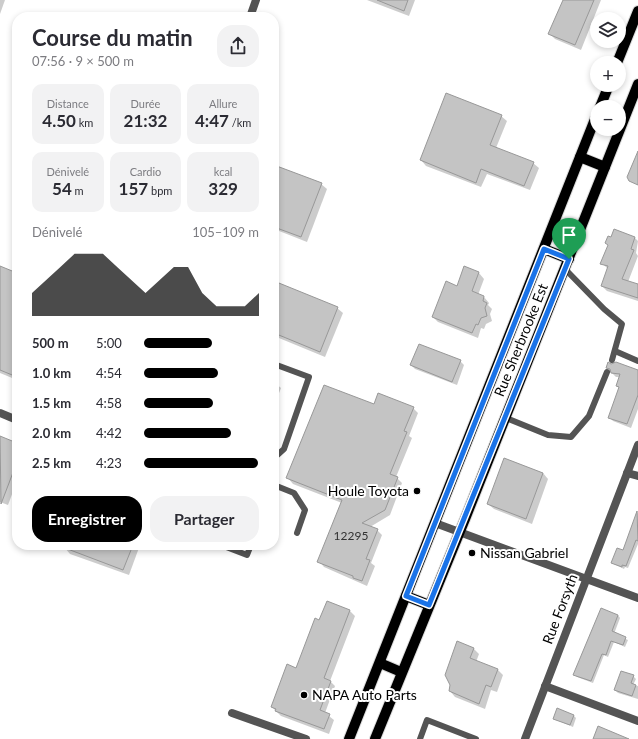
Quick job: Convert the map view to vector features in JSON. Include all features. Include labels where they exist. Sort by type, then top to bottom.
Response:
[{"type":"main road","points":[[620,56],[638,11]]},
{"type":"main road","name":"Rue Sherbrooke Est","points":[[375,739],[401,672],[506,418],[638,84]]},
{"type":"main road","name":"Rue Sherbrooke Est","points":[[349,739],[590,132]]},
{"type":"main road","points":[[580,157],[605,167]]},
{"type":"main road","points":[[544,249],[569,259]]},
{"type":"main road","points":[[406,596],[429,605]]},
{"type":"main road","points":[[380,663],[401,672]]},
{"type":"street","points":[[252,12],[256,0]]},
{"type":"street","points":[[0,413],[12,418]]},
{"type":"street","name":"Rue Forsyth","points":[[525,739],[638,445]]},
{"type":"street","points":[[627,472],[638,476]]},
{"type":"street","points":[[435,523],[638,598]]},
{"type":"street","points":[[545,686],[638,721]]},
{"type":"street","points":[[232,713],[306,739]]},
{"type":"lane","points":[[565,269],[604,309],[622,324],[612,360]]},
{"type":"lane","points":[[615,351],[638,361]]},
{"type":"lane","points":[[279,366],[309,377],[284,449],[279,454]]},
{"type":"lane","points":[[506,418],[548,435],[571,437],[589,416],[607,372]]},
{"type":"lane","points":[[279,487],[294,493],[305,510],[297,533]]},
{"type":"lane","points":[[234,550],[247,555],[249,550]]},
{"type":"lane","points":[[420,739],[427,720],[476,739]]},
{"type":"building","points":[[377,0],[408,0],[404,11]]},
{"type":"building","points":[[563,0],[594,0],[575,45],[548,34]]},
{"type":"building","points":[[446,93],[502,115],[490,145],[534,162],[524,186],[481,169],[476,183],[420,160]]},
{"type":"building","points":[[638,151],[638,185],[629,181],[627,177]]},
{"type":"building","points":[[279,167],[322,183],[301,237],[279,229]]},
{"type":"building","points":[[614,229],[635,237],[631,249],[634,250],[622,279],[638,284],[638,298],[601,286],[608,266],[600,264],[608,245],[605,243],[608,236],[611,237]]},
{"type":"building","points":[[0,266],[12,271],[12,375],[0,370]]},
{"type":"building","points":[[464,266],[479,272],[472,291],[484,296],[483,301],[487,303],[485,308],[487,316],[481,318],[478,325],[476,324],[472,333],[432,317],[446,281],[457,286]]},
{"type":"building","points":[[279,283],[338,307],[320,352],[279,335]]},
{"type":"building","points":[[419,344],[461,360],[452,382],[410,365]]},
{"type":"building","points":[[608,362],[611,364],[616,362],[638,370],[638,395],[627,424],[608,418],[619,387],[616,386],[620,374],[611,373],[610,369],[606,368]]},
{"type":"building","points":[[324,385],[374,404],[378,393],[414,407],[404,431],[407,432],[390,474],[398,477],[385,510],[362,523],[378,529],[366,559],[370,560],[362,581],[317,562],[342,500],[286,478]]},
{"type":"building","points":[[0,436],[12,441],[12,475],[1,504]]},
{"type":"building","points":[[504,458],[543,473],[526,519],[487,504]]},
{"type":"building","points":[[637,511],[638,541],[636,540],[626,566],[622,565],[622,567],[611,563],[617,548],[623,550]]},
{"type":"building","points":[[70,550],[131,550],[123,570]]},
{"type":"building","points":[[327,601],[350,610],[324,678],[331,681],[320,710],[330,714],[324,729],[275,711],[276,709],[271,707],[287,664],[296,668],[315,618],[319,620]]},
{"type":"building","points":[[601,608],[618,615],[612,631],[626,637],[623,645],[611,641],[606,655],[602,654],[591,681],[573,675]]},
{"type":"building","points":[[457,641],[474,648],[470,658],[498,669],[491,687],[486,685],[479,704],[449,691],[450,685],[445,675]]},
{"type":"building","points":[[621,671],[634,675],[631,683],[636,685],[632,696],[614,690]]},
{"type":"building","points":[[557,708],[574,715],[570,725],[553,719]]},
{"type":"building","points":[[598,726],[629,739],[593,739]]},
{"type":"place","name":"Houle Toyota","points":[[417,491]]},
{"type":"place","name":"Nissan Gabriel","points":[[472,553]]},
{"type":"place","name":"NAPA Auto Parts","points":[[304,695]]},
{"type":"route","points":[[544,249],[569,259],[429,605],[406,596],[544,249]]}]
